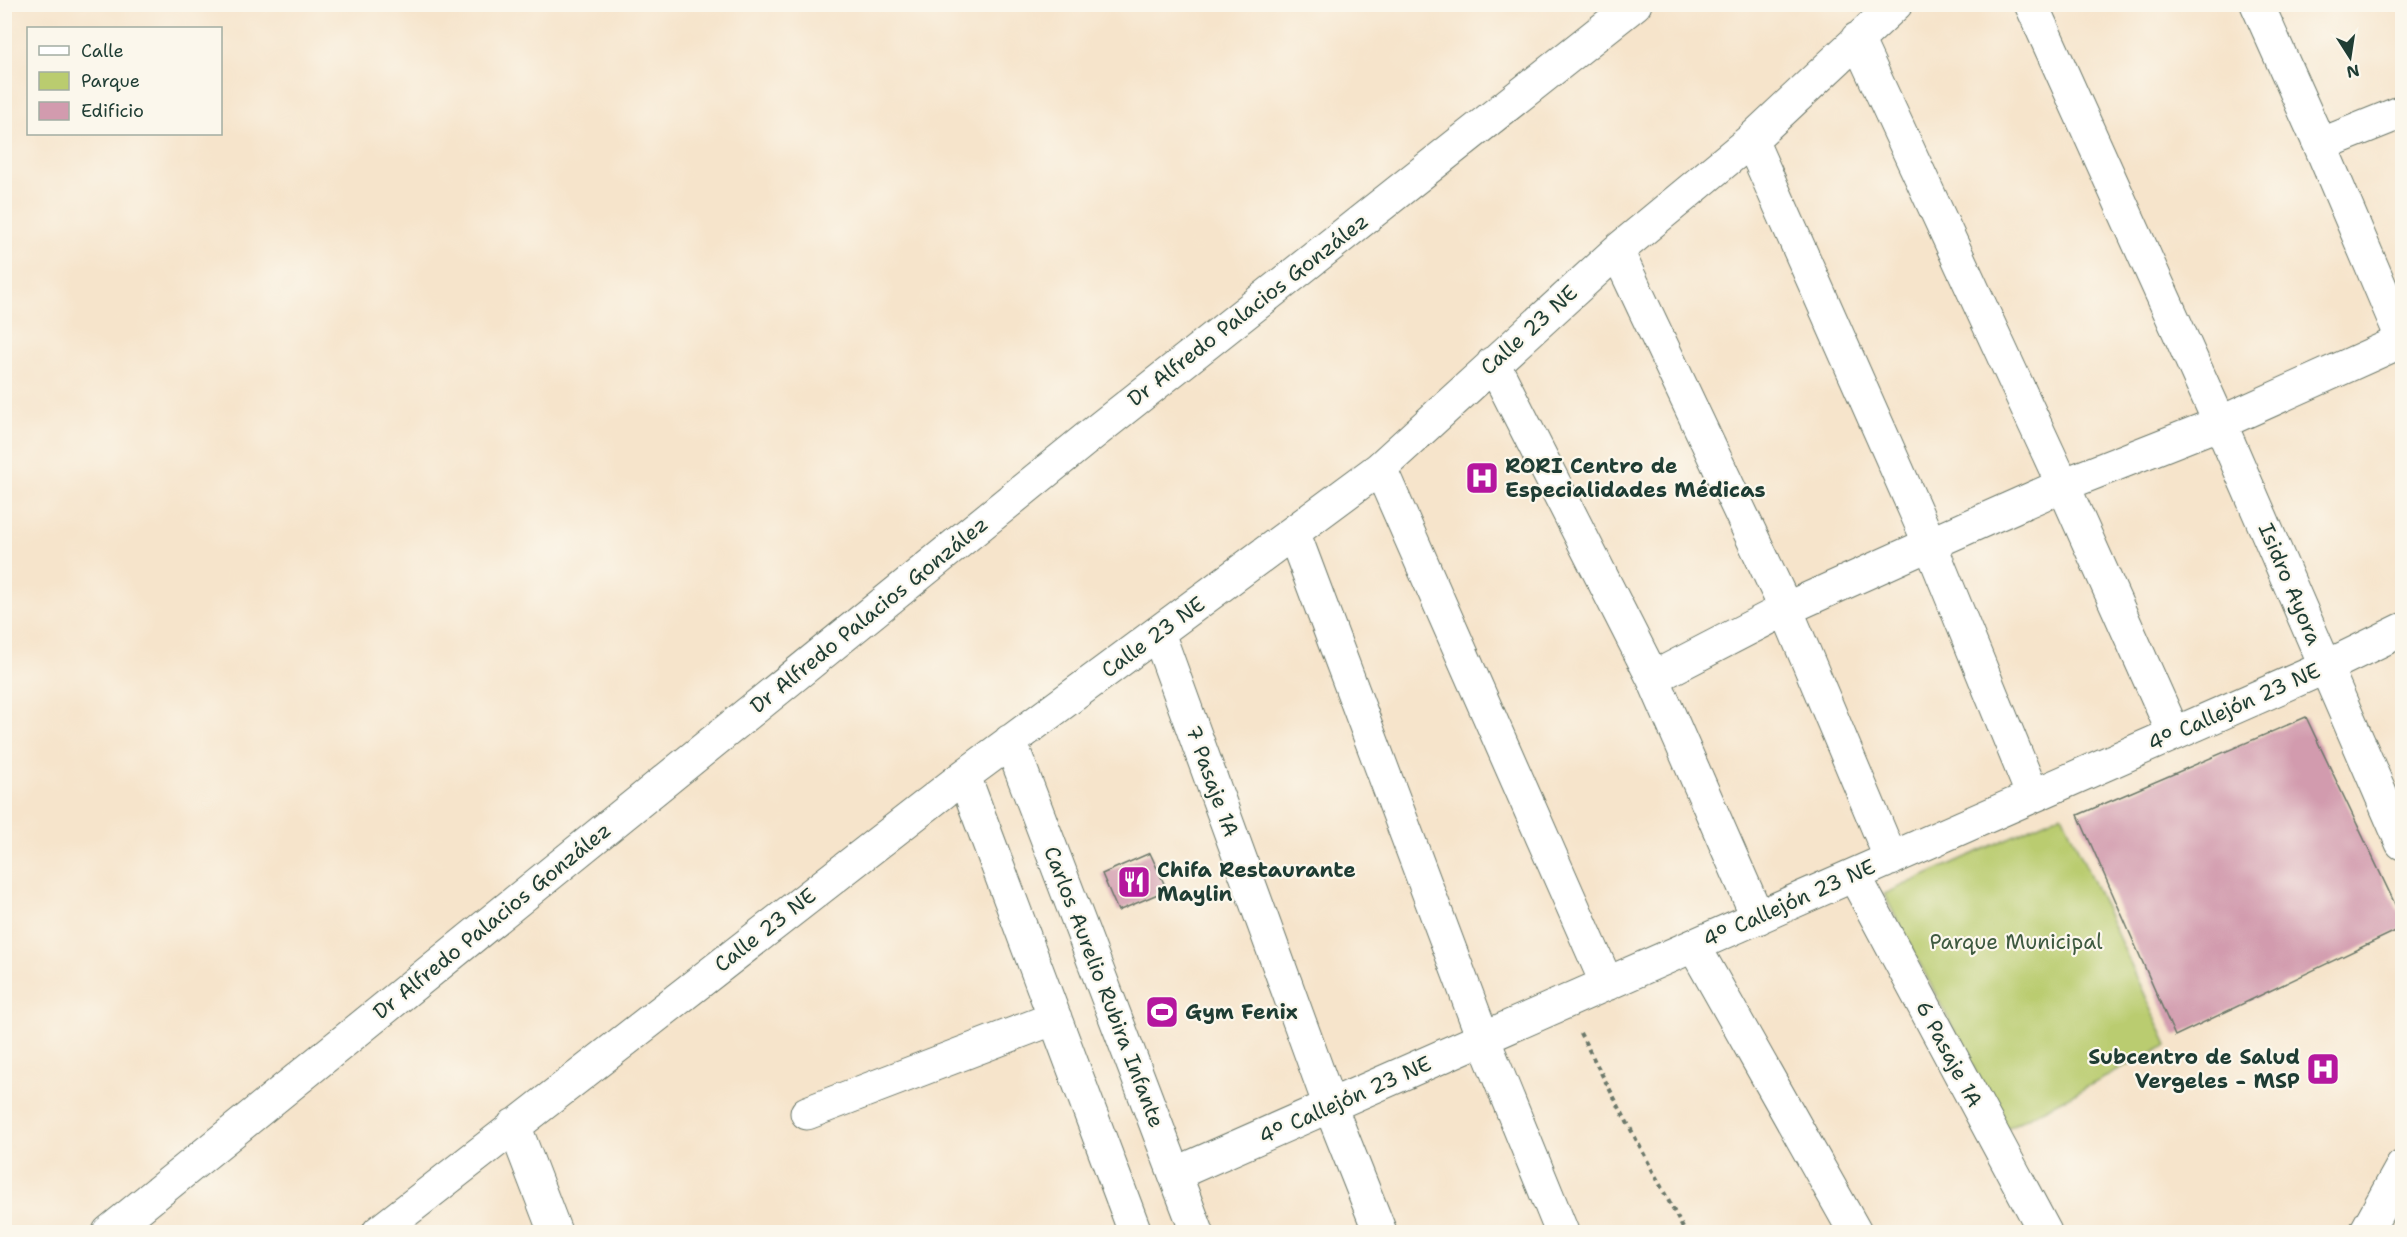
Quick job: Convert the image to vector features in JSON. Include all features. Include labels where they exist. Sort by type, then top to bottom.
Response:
[{"type":"street","name":"Dr Alfredo Palacios González","points":[[110,1233],[1086,438],[1635,4]]},
{"type":"street","name":"Calle 23 NE","points":[[379,1233],[514,1125],[964,776],[1294,534],[1380,468],[1617,251],[1752,140],[1896,4]]},
{"type":"street","name":"Isidro Ayora","points":[[2031,4],[2220,423],[2403,843]]},
{"type":"street","points":[[1653,678],[1786,609],[1930,544],[2063,485],[2220,423],[2403,340],[2257,4]]},
{"type":"street","points":[[1857,39],[2063,485],[2174,734]]},
{"type":"street","points":[[2320,145],[2403,112]]},
{"type":"street","points":[[1752,140],[1930,544],[2033,796]]},
{"type":"street","points":[[1617,251],[1786,609],[1891,859]]},
{"type":"street","points":[[1493,363],[1653,678],[1758,918]]},
{"type":"street","points":[[1380,468],[1607,984]]},
{"type":"street","points":[[1294,534],[1483,1038],[1562,1233]]},
{"type":"street","name":"4° Callejón 23 NE","points":[[1175,1174],[2326,667],[2403,630]]},
{"type":"street","name":"7 Pasaje 1A","points":[[1158,633],[1330,1106],[1380,1233]]},
{"type":"street","name":"Carlos Aurelio Rubira Infante","points":[[1010,741],[1197,1233]]},
{"type":"street","points":[[964,776],[1135,1233]]},
{"type":"street","name":"6 Pasaje 1A","points":[[1854,875],[2045,1233]]},
{"type":"street","points":[[1694,946],[1855,1233]]},
{"type":"street","points":[[807,1113],[1055,1018]]},
{"type":"street","points":[[514,1125],[555,1233]]},
{"type":"street","points":[[2366,1233],[2403,1167]]},
{"type":"path","points":[[1564,1003],[1685,1233]]},
{"type":"green space","name":"Parque Municipal","points":[[2062,814],[2168,1045],[2005,1129],[1884,894]]},
{"type":"building","points":[[2306,717],[2402,919],[2402,928],[2175,1036],[2078,815]]},
{"type":"building","name":"Chifa Restaurante Maylin","points":[[1150,853],[1167,890],[1118,911],[1102,874]]},
{"type":"place","name":"RORI Centro de Especialidades Médicas","points":[[1482,478]]},
{"type":"place","name":"Chifa Restaurante Maylin","points":[[1134,882]]},
{"type":"place","name":"Gym Fenix","points":[[1162,1012]]},
{"type":"place","name":"Subcentro de Salud Vergeles - MSP","points":[[2323,1069]]}]
